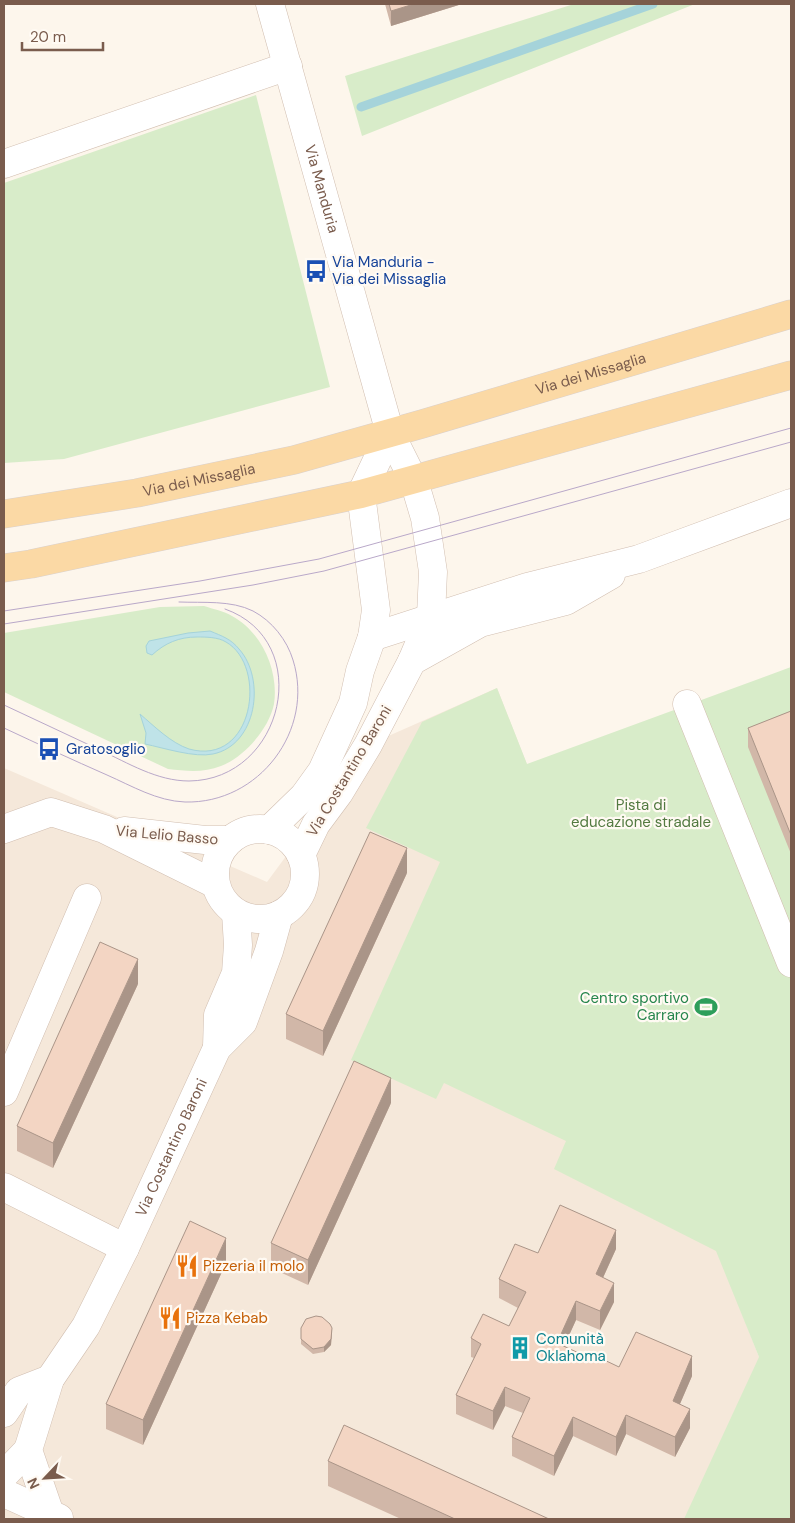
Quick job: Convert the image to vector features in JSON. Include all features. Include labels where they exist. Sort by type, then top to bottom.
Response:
[{"type":"main road","name":"Via dei Missaglia","points":[[4,514],[146,491],[294,460],[791,314]]},
{"type":"main road","points":[[4,568],[31,564],[361,494],[414,481],[791,375]]},
{"type":"street","name":"Via Manduria","points":[[270,4],[390,433]]},
{"type":"street","points":[[4,164],[288,66]]},
{"type":"street","points":[[390,433],[414,481]]},
{"type":"street","points":[[361,494],[390,433]]},
{"type":"street","name":"Via Costantino Baroni","points":[[300,855],[316,824],[339,793],[368,746],[412,661],[431,616],[433,572],[425,518],[414,481]]},
{"type":"street","name":"Via Costantino Baroni","points":[[4,1475],[28,1450],[50,1379],[86,1326],[125,1248],[217,1048],[243,1022],[269,951],[279,915],[295,902],[303,887],[305,871],[300,855],[286,837],[269,830],[304,796],[322,771],[353,703],[360,670],[372,637],[376,610],[361,494]]},
{"type":"street","points":[[372,637],[431,616],[527,587],[639,559],[791,503]]},
{"type":"street","points":[[372,637],[412,661],[480,623],[566,601],[639,559]]},
{"type":"street","points":[[687,704],[791,963]]},
{"type":"street","name":"Via Lelio Basso","points":[[4,829],[51,812],[104,828],[215,884]]},
{"type":"street","name":"Via Lelio Basso","points":[[104,828],[205,840],[230,840]]},
{"type":"street","points":[[269,830],[248,830],[230,840],[220,852],[216,862],[215,884],[222,900],[236,913],[255,919],[279,915]]},
{"type":"street","points":[[4,1092],[87,898]]},
{"type":"street","name":"Via Costantino Baroni","points":[[217,1048],[218,1015],[236,973],[238,945],[236,913]]},
{"type":"street","points":[[4,1187],[125,1248]]},
{"type":"street","points":[[4,1413],[19,1392],[50,1379]]},
{"type":"street","points":[[28,1450],[55,1517]]},
{"type":"street","points":[[4,1493],[55,1517]]},
{"type":"shaded area","points":[[497,688],[759,1357],[791,1519],[4,1519],[4,768],[267,882],[368,745]]},
{"type":"green space","points":[[574,4],[695,4],[362,136],[345,76]]},
{"type":"green space","points":[[256,95],[330,387],[64,459],[4,463],[4,183]]},
{"type":"green space","points":[[204,606],[229,614],[243,623],[252,632],[266,654],[274,679],[274,704],[267,723],[247,749],[230,762],[221,766],[202,771],[168,769],[4,692],[4,633],[160,607]]},
{"type":"green space","name":"Pista di educazione stradale","points":[[791,667],[791,1519],[684,1519],[759,1357],[716,1251],[554,1169],[566,1141],[444,1083],[436,1099],[351,1060],[440,862],[366,828],[422,722],[497,688],[527,764]]},
{"type":"water","points":[[210,631],[233,643],[247,662],[253,677],[254,693],[253,709],[248,725],[239,738],[228,748],[213,754],[189,754],[145,744],[146,733],[140,714],[169,738],[189,749],[211,751],[228,743],[240,729],[248,711],[250,691],[247,671],[239,654],[226,642],[208,637],[184,638],[167,644],[152,655],[147,653],[146,646],[149,641],[188,633]]},
{"type":"building","points":[[389,4],[414,4],[391,11]]},
{"type":"building","points":[[791,711],[791,835],[748,728]]},
{"type":"building","points":[[370,832],[407,848],[323,1031],[286,1014]]},
{"type":"building","points":[[100,942],[138,959],[53,1143],[17,1126]]},
{"type":"building","points":[[354,1061],[391,1078],[308,1260],[271,1243]]},
{"type":"building","name":"Comunità Oklahoma","points":[[560,1205],[616,1230],[596,1274],[614,1283],[600,1311],[576,1301],[557,1343],[596,1361],[598,1357],[619,1367],[636,1332],[692,1356],[673,1401],[690,1409],[675,1437],[626,1415],[616,1437],[573,1417],[554,1456],[512,1437],[530,1398],[505,1387],[493,1411],[456,1395],[481,1344],[471,1338],[483,1314],[509,1326],[526,1292],[499,1279],[515,1244],[538,1253]]},
{"type":"building","points":[[190,1221],[226,1238],[143,1420],[106,1404]]},
{"type":"building","points":[[316,1316],[322,1317],[330,1324],[332,1328],[331,1339],[324,1347],[313,1349],[301,1339],[301,1328],[306,1319]]},
{"type":"building","points":[[344,1425],[549,1519],[455,1519],[328,1461]]},
{"type":"waterway","points":[[361,107],[653,4]]},
{"type":"tram line","points":[[4,611],[200,581],[319,559],[791,428]]},
{"type":"tram line","points":[[4,624],[253,585],[324,571],[791,442]]},
{"type":"tram line","points":[[4,728],[145,792],[175,801],[185,802],[212,799],[236,791],[257,776],[275,758],[288,736],[296,712],[298,686],[293,660],[287,645],[266,620],[244,607],[207,602],[179,602]]},
{"type":"tram line","points":[[4,705],[154,775],[189,781],[222,775],[248,758],[266,735],[277,707],[279,677],[271,649],[253,626],[225,609]]},
{"type":"place","name":"Via Manduria - Via dei Missaglia","points":[[316,271]]},
{"type":"place","name":"Gratosoglio","points":[[49,749]]},
{"type":"place","name":"Centro sportivo Carraro","points":[[706,1007]]},
{"type":"place","name":"Pizzeria il molo","points":[[187,1266]]},
{"type":"place","name":"Pizza Kebab","points":[[170,1318]]},
{"type":"place","name":"Comunità Oklahoma","points":[[520,1348]]}]
